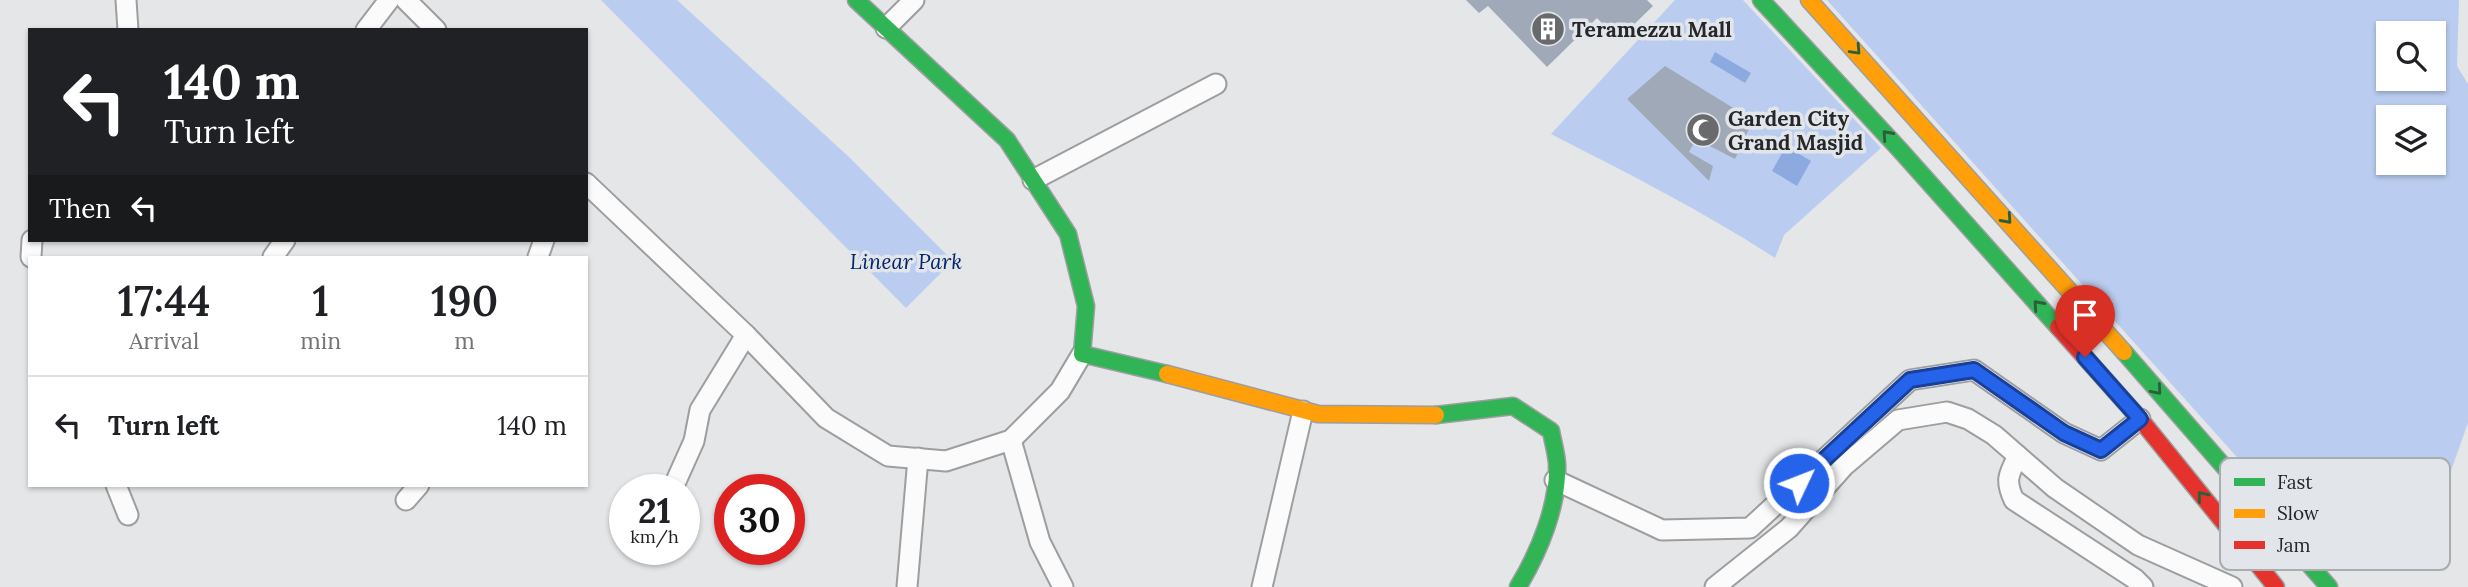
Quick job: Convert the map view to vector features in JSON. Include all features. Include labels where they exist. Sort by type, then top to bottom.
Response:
[{"type":"street","points":[[126,0],[128,28]]},
{"type":"street","points":[[368,28],[389,0]]},
{"type":"street","points":[[406,0],[434,28]]},
{"type":"street","points":[[588,185],[746,335],[826,418],[888,456],[946,461],[1012,440],[1060,391],[1082,354],[1086,306],[1068,234],[1007,140],[856,0]]},
{"type":"street","points":[[886,28],[914,0]]},
{"type":"street","points":[[1761,0],[1900,149],[2140,419],[2220,518]]},
{"type":"street","points":[[1809,0],[2045,261],[2220,462]]},
{"type":"street","points":[[1033,180],[1216,84]]},
{"type":"street","points":[[680,474],[694,441],[700,410],[746,335]]},
{"type":"street","points":[[1082,354],[1318,414],[1447,415],[1513,406],[1551,431],[1557,465],[1551,508],[1527,574],[1518,587]]},
{"type":"street","points":[[1555,480],[1662,530],[1749,528],[1910,380],[1974,370],[2064,433],[2101,450],[2140,419]]},
{"type":"street","points":[[1262,587],[1303,411]]},
{"type":"street","points":[[1715,587],[1789,528],[1844,466],[1898,420],[1947,412],[1994,435],[2055,488],[2138,545],[2232,587]]},
{"type":"street","points":[[1012,440],[1040,542],[1063,587]]},
{"type":"street","points":[[2018,456],[2010,471],[2007,485],[2014,500],[2135,579],[2143,587]]},
{"type":"street","points":[[907,587],[918,458]]},
{"type":"street","points":[[117,487],[128,515]]},
{"type":"street","points":[[2262,570],[2276,587]]},
{"type":"street","points":[[2314,570],[2329,587]]},
{"type":"green space","name":"Linear Park","points":[[601,0],[677,0],[849,157],[953,261],[906,308]]},
{"type":"green space","points":[[1675,0],[1743,0],[1881,148],[1784,235],[1775,258],[1693,208],[1551,134]]},
{"type":"green space","points":[[1827,0],[2459,0],[2457,66],[2468,84],[2468,423],[2450,473],[2450,458],[2238,458]]},
{"type":"shaded area","points":[[1715,52],[1751,73],[1745,83],[1710,62]]},
{"type":"shaded area","points":[[1786,146],[1811,161],[1797,186],[1772,171]]},
{"type":"building","name":"Teramezzu Mall","points":[[1466,0],[1647,0],[1653,6],[1618,40],[1597,18],[1547,67],[1488,6],[1479,13]]},
{"type":"building","name":"Garden City Grand Masjid","points":[[1665,66],[1753,120],[1735,159],[1696,139],[1689,152],[1713,166],[1709,181],[1627,99]]},
{"type":"traffic: fast","points":[[856,0],[1007,140],[1068,234],[1086,306],[1082,354],[1167,374]]},
{"type":"traffic: fast","points":[[1761,0],[2058,327]]},
{"type":"traffic: fast","points":[[2124,352],[2220,462]]},
{"type":"traffic: fast","points":[[1436,415],[1513,406],[1551,431],[1557,463],[1555,495],[1540,543],[1518,587]]},
{"type":"traffic: fast","points":[[2314,570],[2329,587]]},
{"type":"traffic: slow","points":[[1809,0],[2124,352]]},
{"type":"traffic: slow","points":[[1167,374],[1318,414],[1436,415]]},
{"type":"traffic: jam","points":[[2058,327],[2140,419],[2220,518]]},
{"type":"traffic: jam","points":[[2262,570],[2276,587]]},
{"type":"place","name":"Teramezzu Mall","points":[[1548,29]]},
{"type":"place","name":"Garden City Grand Masjid","points":[[1703,130]]},
{"type":"route","points":[[1799,483],[1910,380],[1974,370],[2064,433],[2101,450],[2140,419],[2085,357]]}]
